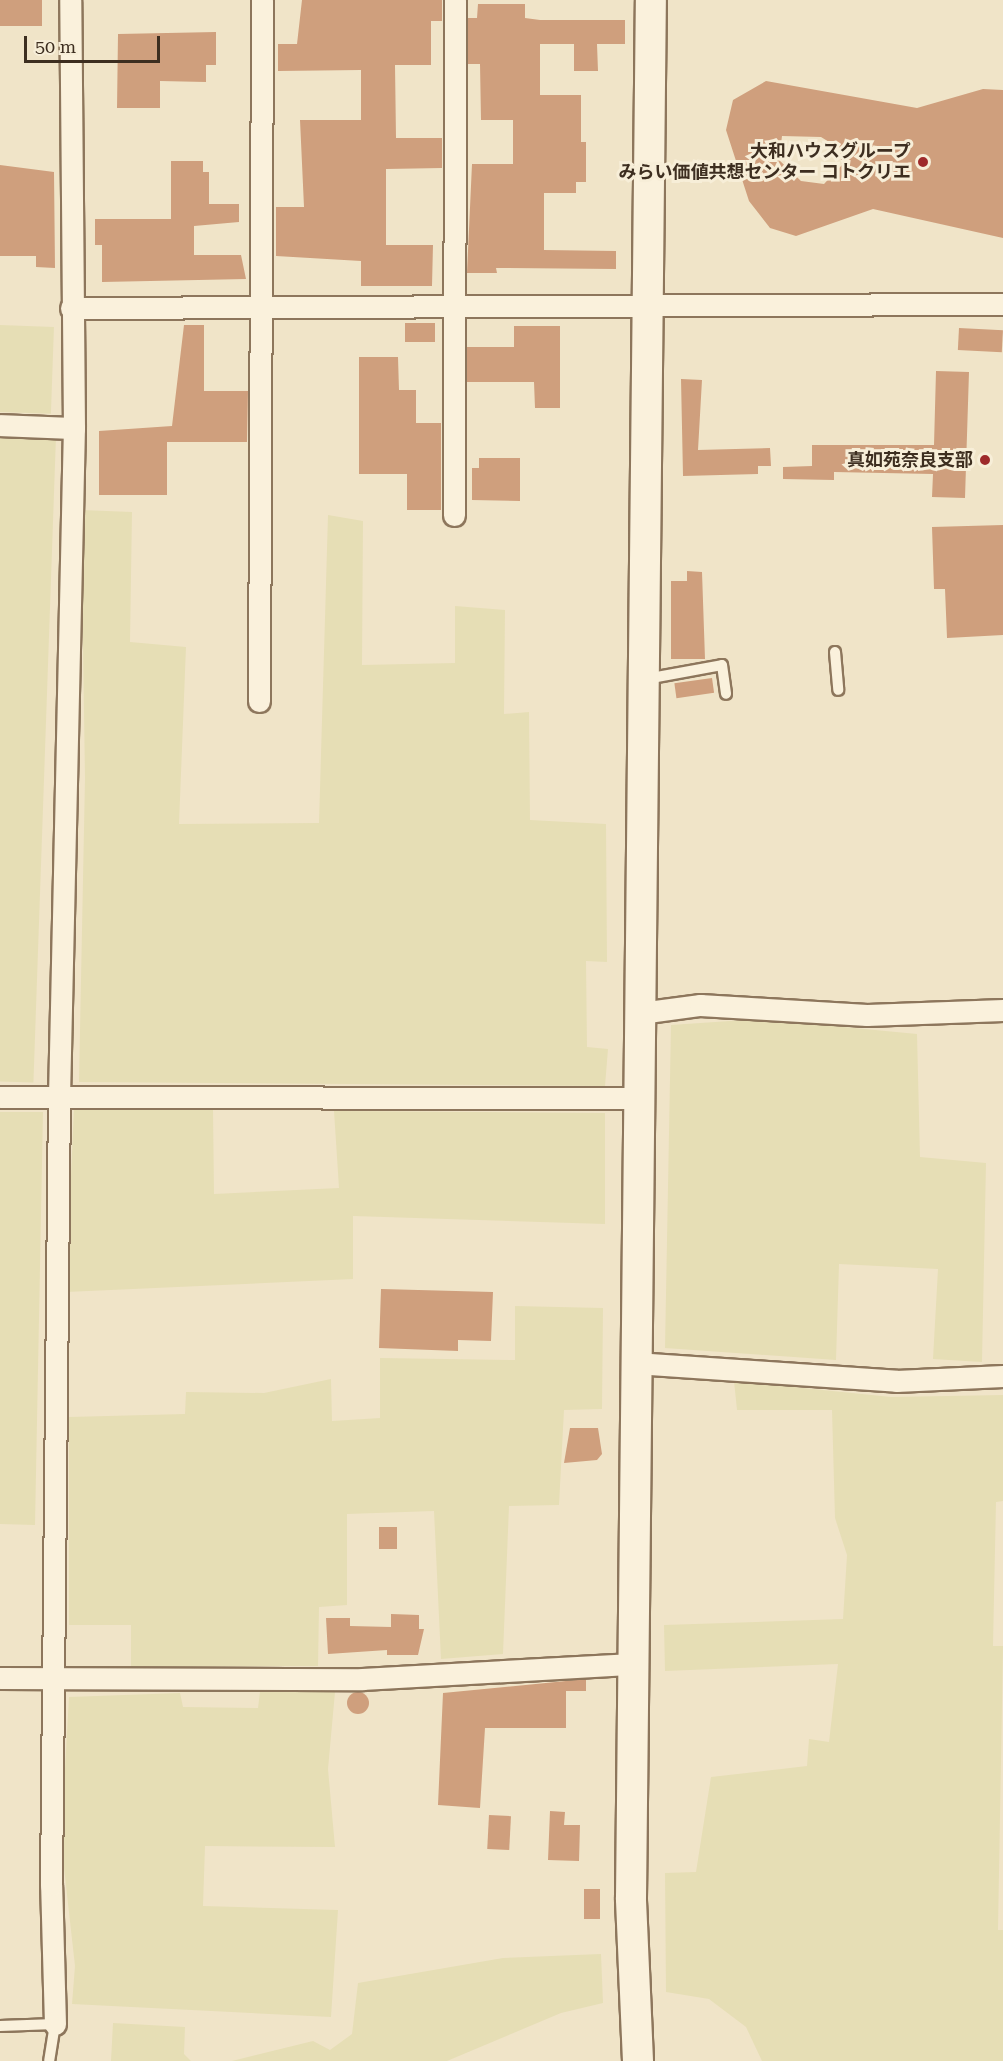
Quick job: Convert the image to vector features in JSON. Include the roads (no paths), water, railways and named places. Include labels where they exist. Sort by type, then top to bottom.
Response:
[{"type":"street","points":[[55,2024],[54,1679],[59,1097],[74,428],[71,308],[70,0]]},
{"type":"street","points":[[259,701],[262,0]]},
{"type":"street","points":[[454,515],[451,304],[455,0]]},
{"type":"street","points":[[638,2061],[631,1898],[644,679],[645,307],[651,0]]},
{"type":"street","points":[[71,308],[261,304],[645,307],[1003,304]]},
{"type":"street","points":[[0,424],[74,428]]},
{"type":"street","points":[[640,1013],[700,1005],[867,1015],[1003,1010]]},
{"type":"street","points":[[0,1097],[638,1098]]},
{"type":"street","points":[[635,1363],[896,1381],[1003,1376]]},
{"type":"street","points":[[0,1678],[362,1679],[633,1664]]},
{"type":"lane","points":[[836,652],[838,690]]},
{"type":"lane","points":[[644,679],[723,665],[726,694]]},
{"type":"lane","points":[[0,2026],[55,2024],[50,2061]]},
{"type":"place","name":"大和ハウスグループ みらい価値共想センター コトクリエ","points":[[923,162]]},
{"type":"place","name":"真如苑奈良支部","points":[[985,460]]}]
